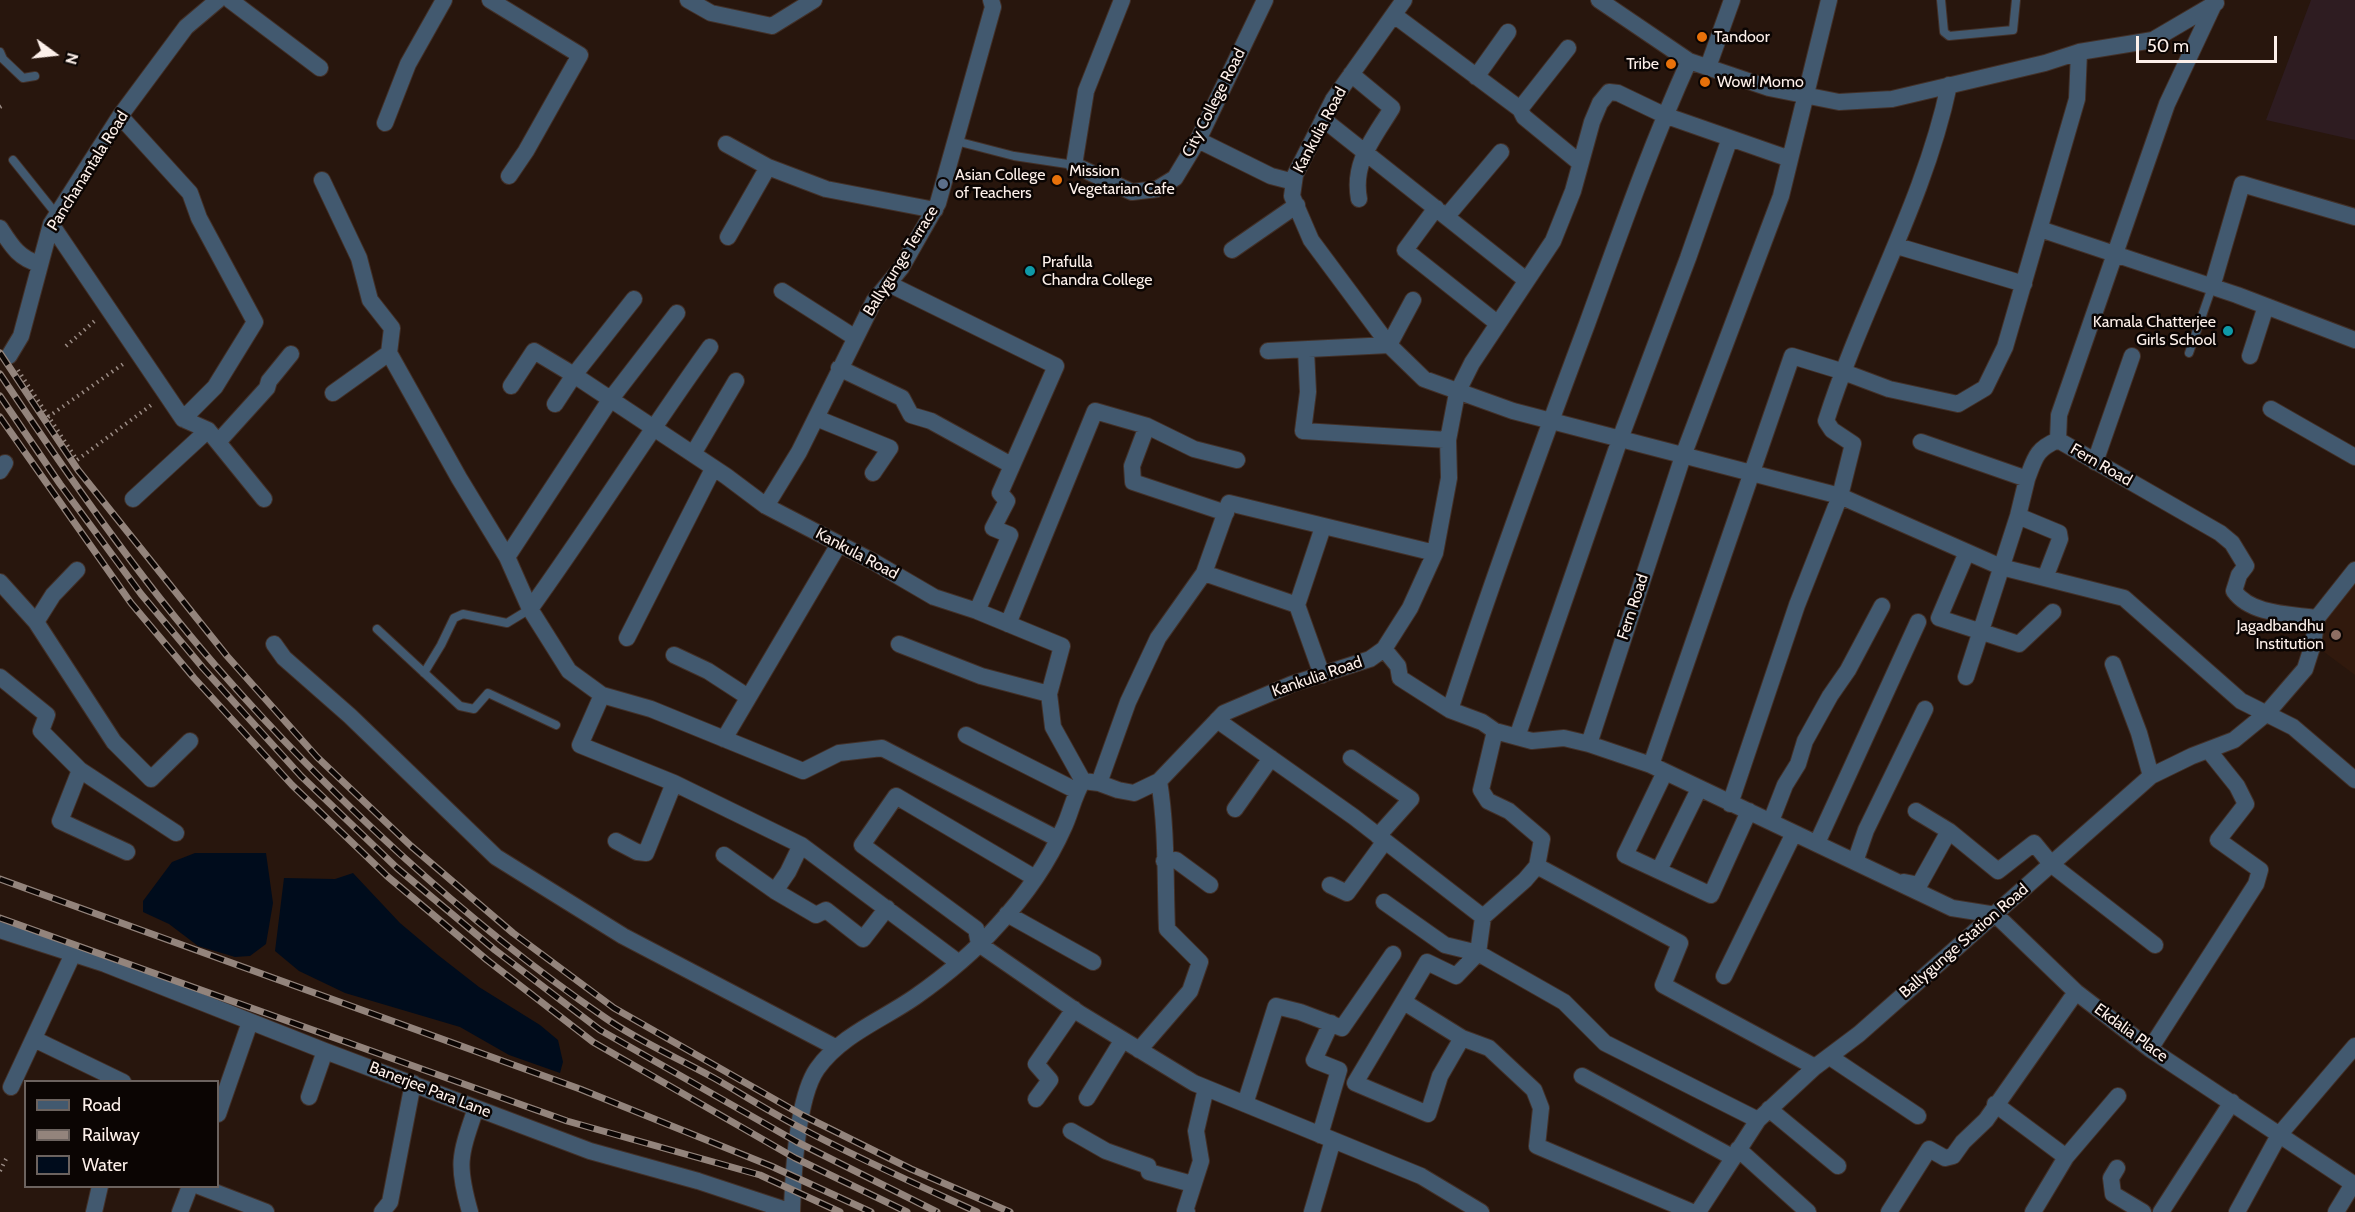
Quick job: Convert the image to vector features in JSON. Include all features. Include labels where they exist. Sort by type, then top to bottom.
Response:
[{"type":"street","name":"Panchanantala Road","points":[[4,360],[21,336],[54,220],[120,116],[186,27],[218,0]]},
{"type":"street","points":[[230,0],[320,68]]},
{"type":"street","points":[[386,123],[408,64],[444,0]]},
{"type":"street","points":[[491,0],[580,55],[526,151],[509,176]]},
{"type":"street","points":[[688,0],[711,13],[772,26],[814,0]]},
{"type":"street","name":"Ballygunge Terrace","points":[[766,506],[799,452],[854,337],[874,301],[889,284],[934,210],[956,141],[993,7],[990,0]]},
{"type":"street","points":[[1074,165],[1086,91],[1122,0]]},
{"type":"street","name":"City College Road","points":[[1074,165],[1132,192],[1157,189],[1175,178],[1198,140],[1265,0]]},
{"type":"street","name":"Kankulia Road","points":[[1404,0],[1351,74],[1323,119],[1295,175],[1293,196],[1311,240],[1389,345],[1424,379],[1457,393]]},
{"type":"street","name":"Fern Road","points":[[1599,0],[1689,61],[1768,88],[1839,102],[1892,99],[2045,63],[2079,52],[2153,40],[2219,2]]},
{"type":"street","points":[[1708,67],[1732,0]]},
{"type":"street","name":"Fern Road","points":[[1589,744],[1683,456],[1780,196],[1829,0]]},
{"type":"street","name":"Fern Road","points":[[2219,2],[2167,104],[2059,415],[2058,440],[2128,482],[2187,512],[2232,543],[2246,566],[2239,575],[2234,591],[2241,601],[2275,612],[2317,618]]},
{"type":"street","points":[[1394,15],[1520,109],[1524,117],[1580,163]]},
{"type":"street","points":[[1476,77],[1508,32]]},
{"type":"street","points":[[1520,109],[1568,48]]},
{"type":"street","points":[[1749,812],[1710,895],[1626,855],[1658,768],[1792,356],[1889,389],[1958,404],[1985,388],[2005,347],[2077,99],[2079,52]]},
{"type":"street","points":[[1450,710],[1487,596],[1551,421],[1664,115],[1689,61]]},
{"type":"street","points":[[1351,74],[1392,108],[1365,152],[1359,167],[1356,182],[1359,199]]},
{"type":"street","points":[[1730,804],[1797,605],[1840,496],[1853,444],[1832,430],[1826,421],[1841,371],[1897,246],[1921,185],[1940,129],[1949,86]]},
{"type":"street","name":"Kankulia Road","points":[[966,735],[1086,785],[1134,793],[1159,781],[1224,713],[1254,699],[1370,659],[1384,649],[1410,608],[1436,553],[1449,478],[1448,440],[1457,393],[1497,322],[1553,241],[1573,191],[1592,122],[1600,103],[1609,92],[1618,93],[1664,115]]},
{"type":"street","points":[[1664,115],[1790,159]]},
{"type":"street","points":[[120,116],[190,193],[199,218],[255,322],[215,387],[183,419]]},
{"type":"street","points":[[1323,119],[1526,280]]},
{"type":"street","points":[[1516,737],[1620,440],[1730,138]]},
{"type":"street","points":[[1198,140],[1271,176],[1294,182]]},
{"type":"street","points":[[726,144],[768,166],[826,189],[934,210]]},
{"type":"street","points":[[1497,322],[1405,250],[1500,152]]},
{"type":"street","points":[[728,237],[768,166]]},
{"type":"street","points":[[322,180],[359,258],[370,300],[392,328],[389,352],[459,478],[507,557],[530,609],[570,671],[602,695],[651,709],[803,771],[839,753],[882,748],[1058,839]]},
{"type":"street","points":[[2212,287],[2242,184],[2355,217]]},
{"type":"street","points":[[1232,250],[1297,205]]},
{"type":"street","points":[[54,220],[108,309],[183,419],[213,436],[264,499]]},
{"type":"street","points":[[0,228],[12,247],[26,261],[40,264]]},
{"type":"street","points":[[2040,229],[2266,306],[2355,340]]},
{"type":"street","points":[[1897,246],[2024,284]]},
{"type":"street","points":[[889,284],[1056,366],[1000,494],[1007,501],[993,528],[1010,535],[977,611]]},
{"type":"street","points":[[782,291],[854,337]]},
{"type":"street","points":[[555,404],[574,375],[634,299]]},
{"type":"street","points":[[1268,351],[1389,345],[1413,300]]},
{"type":"street","points":[[2250,356],[2266,306]]},
{"type":"street","points":[[507,557],[610,400],[676,313]]},
{"type":"street","points":[[530,609],[575,546],[652,427],[710,347]]},
{"type":"street","points":[[1306,350],[1308,392],[1303,431],[1448,440]]},
{"type":"street","name":"Kankula Road","points":[[511,386],[534,351],[693,454],[766,506],[934,597],[977,611],[1062,646],[1049,694],[1053,727],[1086,785]]},
{"type":"street","points":[[333,393],[389,352]]},
{"type":"street","points":[[133,499],[213,436],[267,388],[269,381],[291,354]]},
{"type":"street","points":[[2095,462],[2132,356]]},
{"type":"street","points":[[839,368],[902,398],[911,415],[931,421],[1011,465]]},
{"type":"street","points":[[693,454],[736,381]]},
{"type":"street","points":[[1457,393],[1620,440],[1840,496],[2001,567],[2124,598],[2241,701],[2294,727],[2355,780]]},
{"type":"street","points":[[2271,409],[2355,457]]},
{"type":"street","points":[[1008,624],[1095,411],[1147,426],[1194,448],[1237,460]]},
{"type":"street","points":[[816,418],[890,448],[873,473]]},
{"type":"street","points":[[1147,426],[1132,466],[1133,482],[1226,513]]},
{"type":"street","points":[[1966,677],[2018,516],[2027,479],[2043,446],[2058,440]]},
{"type":"street","points":[[1922,442],[2027,479]]},
{"type":"street","points":[[627,638],[713,469]]},
{"type":"street","points":[[792,1212],[794,1172],[803,1104],[815,1071],[835,1047],[916,997],[959,963],[1007,914],[1040,873],[1128,702],[1158,638],[1204,573],[1229,503],[1436,553]]},
{"type":"street","points":[[2018,516],[2059,533],[2060,539],[2045,578]]},
{"type":"street","points":[[1322,675],[1297,605],[1323,527]]},
{"type":"street","points":[[724,739],[838,544]]},
{"type":"street","points":[[1967,552],[1939,618],[2019,644],[2053,612]]},
{"type":"street","points":[[36,622],[53,595],[77,570]]},
{"type":"street","points":[[2317,618],[2355,570]]},
{"type":"street","points":[[1204,573],[1297,605]]},
{"type":"street","points":[[0,582],[36,622],[114,742],[151,779],[190,741]]},
{"type":"street","points":[[1771,821],[1785,785],[1798,764],[1805,741],[1830,696],[1848,670],[1882,606]]},
{"type":"street","name":"Ballygunge Station Road","points":[[1698,1212],[1735,1153],[1763,1115],[1815,1067],[1859,1034],[2151,776],[2234,740],[2267,713],[2305,669],[2313,644],[2317,618]]},
{"type":"street","points":[[1817,843],[1918,622]]},
{"type":"street","points":[[274,644],[284,658],[350,716],[496,857],[622,936],[835,1047]]},
{"type":"street","points":[[899,644],[981,676],[1049,694]]},
{"type":"street","points":[[1384,649],[1398,666],[1400,678],[1450,710],[1482,722],[1496,731],[1532,741],[1564,738],[1589,744],[1658,768],[1952,908],[1996,915]]},
{"type":"street","points":[[674,655],[708,671],[748,697]]},
{"type":"street","points":[[2113,664],[2139,733],[2151,776]]},
{"type":"street","points":[[0,677],[47,715],[41,731],[80,770],[176,833]]},
{"type":"street","points":[[602,695],[580,745],[674,783],[801,845],[959,963]]},
{"type":"street","points":[[1855,861],[1866,830],[1926,709]]},
{"type":"street","points":[[1217,720],[1382,838],[1483,917]]},
{"type":"street","points":[[1462,1038],[1440,1076],[1428,1114],[1355,1083],[1427,962],[1456,976],[1478,952],[1483,917],[1525,880],[1537,866],[1542,839],[1509,811],[1488,801],[1481,790],[1496,731]]},
{"type":"street","points":[[2150,1049],[2256,884],[2260,870],[2218,840],[2246,804],[2237,786],[2209,751]]},
{"type":"street","points":[[1235,809],[1271,758]]},
{"type":"street","points":[[1330,885],[1347,893],[1382,838],[1411,799],[1351,758]]},
{"type":"street","points":[[80,770],[60,820],[127,852]]},
{"type":"street","points":[[1139,1050],[1190,992],[1200,962],[1167,929],[1164,811],[1159,781]]},
{"type":"street","points":[[616,841],[637,852],[646,853],[674,783]]},
{"type":"street","points":[[1659,870],[1699,789]]},
{"type":"street","points":[[1035,878],[896,796],[862,845],[976,929],[979,944],[1122,1041],[1206,1088],[1421,1176],[1480,1212]]},
{"type":"street","points":[[1916,811],[1949,831],[1998,871],[2034,843],[2052,865],[2155,945]]},
{"type":"street","points":[[1902,884],[1903,882],[1919,885],[1949,831]]},
{"type":"street","points":[[1724,976],[1794,833]]},
{"type":"street","points":[[775,891],[788,872],[801,845]]},
{"type":"street","points":[[724,855],[775,891],[816,915],[826,910],[863,939],[887,908]]},
{"type":"street","points":[[1164,861],[1176,860],[1210,885]]},
{"type":"street","points":[[1537,866],[1680,943],[1663,985],[1815,1067]]},
{"type":"street","points":[[1384,902],[1445,945],[1478,952],[1564,1002],[1605,1043],[1763,1115],[1838,1166]]},
{"type":"street","points":[[1007,914],[1093,962]]},
{"type":"street","name":"Ekdalia Place","points":[[1996,915],[2076,992],[2150,1049],[2354,1185]]},
{"type":"street","name":"Banerjee Para Lane","points":[[0,930],[105,964],[325,1051],[590,1151],[698,1181],[792,1212]]},
{"type":"street","points":[[11,1087],[74,954]]},
{"type":"street","points":[[1245,1104],[1276,1006],[1300,1012],[1342,1028],[1393,954]]},
{"type":"street","points":[[1889,1212],[1929,1149],[1945,1158],[1953,1156],[1963,1142],[1986,1120],[1995,1104],[2076,992]]},
{"type":"street","points":[[1404,1002],[1462,1038],[1489,1048],[1534,1090],[1541,1108],[1537,1146],[1692,1212]]},
{"type":"street","points":[[1036,1099],[1050,1080],[1036,1064],[1074,1009]]},
{"type":"street","points":[[219,1110],[250,1022]]},
{"type":"street","points":[[1312,1212],[1339,1070],[1314,1060],[1331,1023]]},
{"type":"street","points":[[34,1039],[119,1080]]},
{"type":"street","points":[[1087,1098],[1122,1041]]},
{"type":"street","points":[[2237,1212],[2279,1135],[2354,1048]]},
{"type":"street","points":[[309,1097],[325,1051]]},
{"type":"street","points":[[1830,1057],[1918,1116]]},
{"type":"street","points":[[1582,1076],[1735,1153],[1808,1212]]},
{"type":"street","points":[[382,1212],[390,1202],[413,1083]]},
{"type":"street","points":[[1187,1212],[1185,1211],[1192,1184],[1201,1161],[1196,1131],[1206,1088]]},
{"type":"street","points":[[2033,1212],[2066,1157],[2118,1096]]},
{"type":"street","points":[[2161,1212],[2232,1102]]},
{"type":"street","points":[[1995,1104],[2066,1157]]},
{"type":"street","points":[[470,1212],[463,1186],[460,1160],[462,1147],[476,1108]]},
{"type":"street","points":[[1071,1131],[1106,1151],[1148,1166],[1149,1172],[1192,1184]]},
{"type":"street","points":[[2117,1168],[2111,1178],[2113,1194],[2143,1212]]},
{"type":"street","points":[[2336,1212],[2354,1185]]},
{"type":"street","points":[[94,1212],[100,1188]]},
{"type":"street","points":[[180,1212],[189,1188]]},
{"type":"street","points":[[204,1188],[266,1212]]},
{"type":"lane","points":[[1941,0],[1944,32],[1949,36],[2011,31],[2015,27],[2016,0]]},
{"type":"lane","points":[[0,52],[3,59],[23,78],[35,76]]},
{"type":"lane","points":[[956,141],[1014,156],[1074,165]]},
{"type":"lane","points":[[13,160],[54,220]]},
{"type":"lane","points":[[2189,353],[2212,287]]},
{"type":"lane","points":[[424,673],[454,618],[463,614],[507,623],[530,609]]},
{"type":"lane","points":[[377,629],[460,706],[474,709],[488,693],[556,725]]},
{"type":"path","points":[[0,107],[5,104]]},
{"type":"path","points":[[66,346],[108,309]]},
{"type":"path","points":[[48,417],[138,353]]},
{"type":"path","points":[[4,360],[48,417],[77,460],[166,394]]},
{"type":"path","points":[[0,1171],[6,1159]]},
{"type":"shaded area","points":[[2311,0],[2355,0],[2355,140],[2266,120]]},
{"type":"shaded area","name":"Jagadbandhu Institution","points":[[2355,566],[2355,675],[2324,652],[2310,617]]},
{"type":"water","points":[[195,853],[266,853],[273,903],[266,944],[250,956],[235,957],[198,946],[169,924],[143,912],[143,901],[172,862]]},
{"type":"water","points":[[353,873],[400,923],[438,955],[479,987],[540,1025],[558,1040],[563,1062],[560,1073],[509,1055],[460,1027],[345,993],[299,971],[275,951],[284,878],[335,879]]},
{"type":"railway","points":[[0,353],[78,470],[227,656],[317,757],[411,846],[513,933],[614,1008],[802,1115],[911,1169],[1010,1212]]},
{"type":"railway","points":[[0,374],[103,523],[215,665],[258,713],[350,807],[449,897],[552,980],[630,1034],[821,1138],[977,1212]]},
{"type":"railway","points":[[0,396],[60,484],[141,594],[203,668],[301,776],[397,868],[495,950],[600,1030],[797,1142],[937,1212]]},
{"type":"railway","points":[[0,417],[131,603],[194,678],[292,785],[387,876],[487,960],[593,1042],[795,1158],[907,1212]]},
{"type":"railway","points":[[0,879],[580,1089],[771,1166],[871,1212]]},
{"type":"railway","points":[[0,918],[567,1121],[760,1175],[840,1212]]},
{"type":"place","name":"Tandoor","points":[[1702,37]]},
{"type":"place","name":"Tribe","points":[[1671,64]]},
{"type":"place","name":"Wow! Momo","points":[[1705,82]]},
{"type":"place","name":"Mission Vegetarian Cafe","points":[[1057,180]]},
{"type":"place","name":"Asian College of Teachers","points":[[943,184]]},
{"type":"place","name":"Prafulla Chandra College","points":[[1030,271]]},
{"type":"place","name":"Kamala Chatterjee Girls School","points":[[2228,331]]},
{"type":"place","name":"Jagadbandhu Institution","points":[[2336,635]]}]
